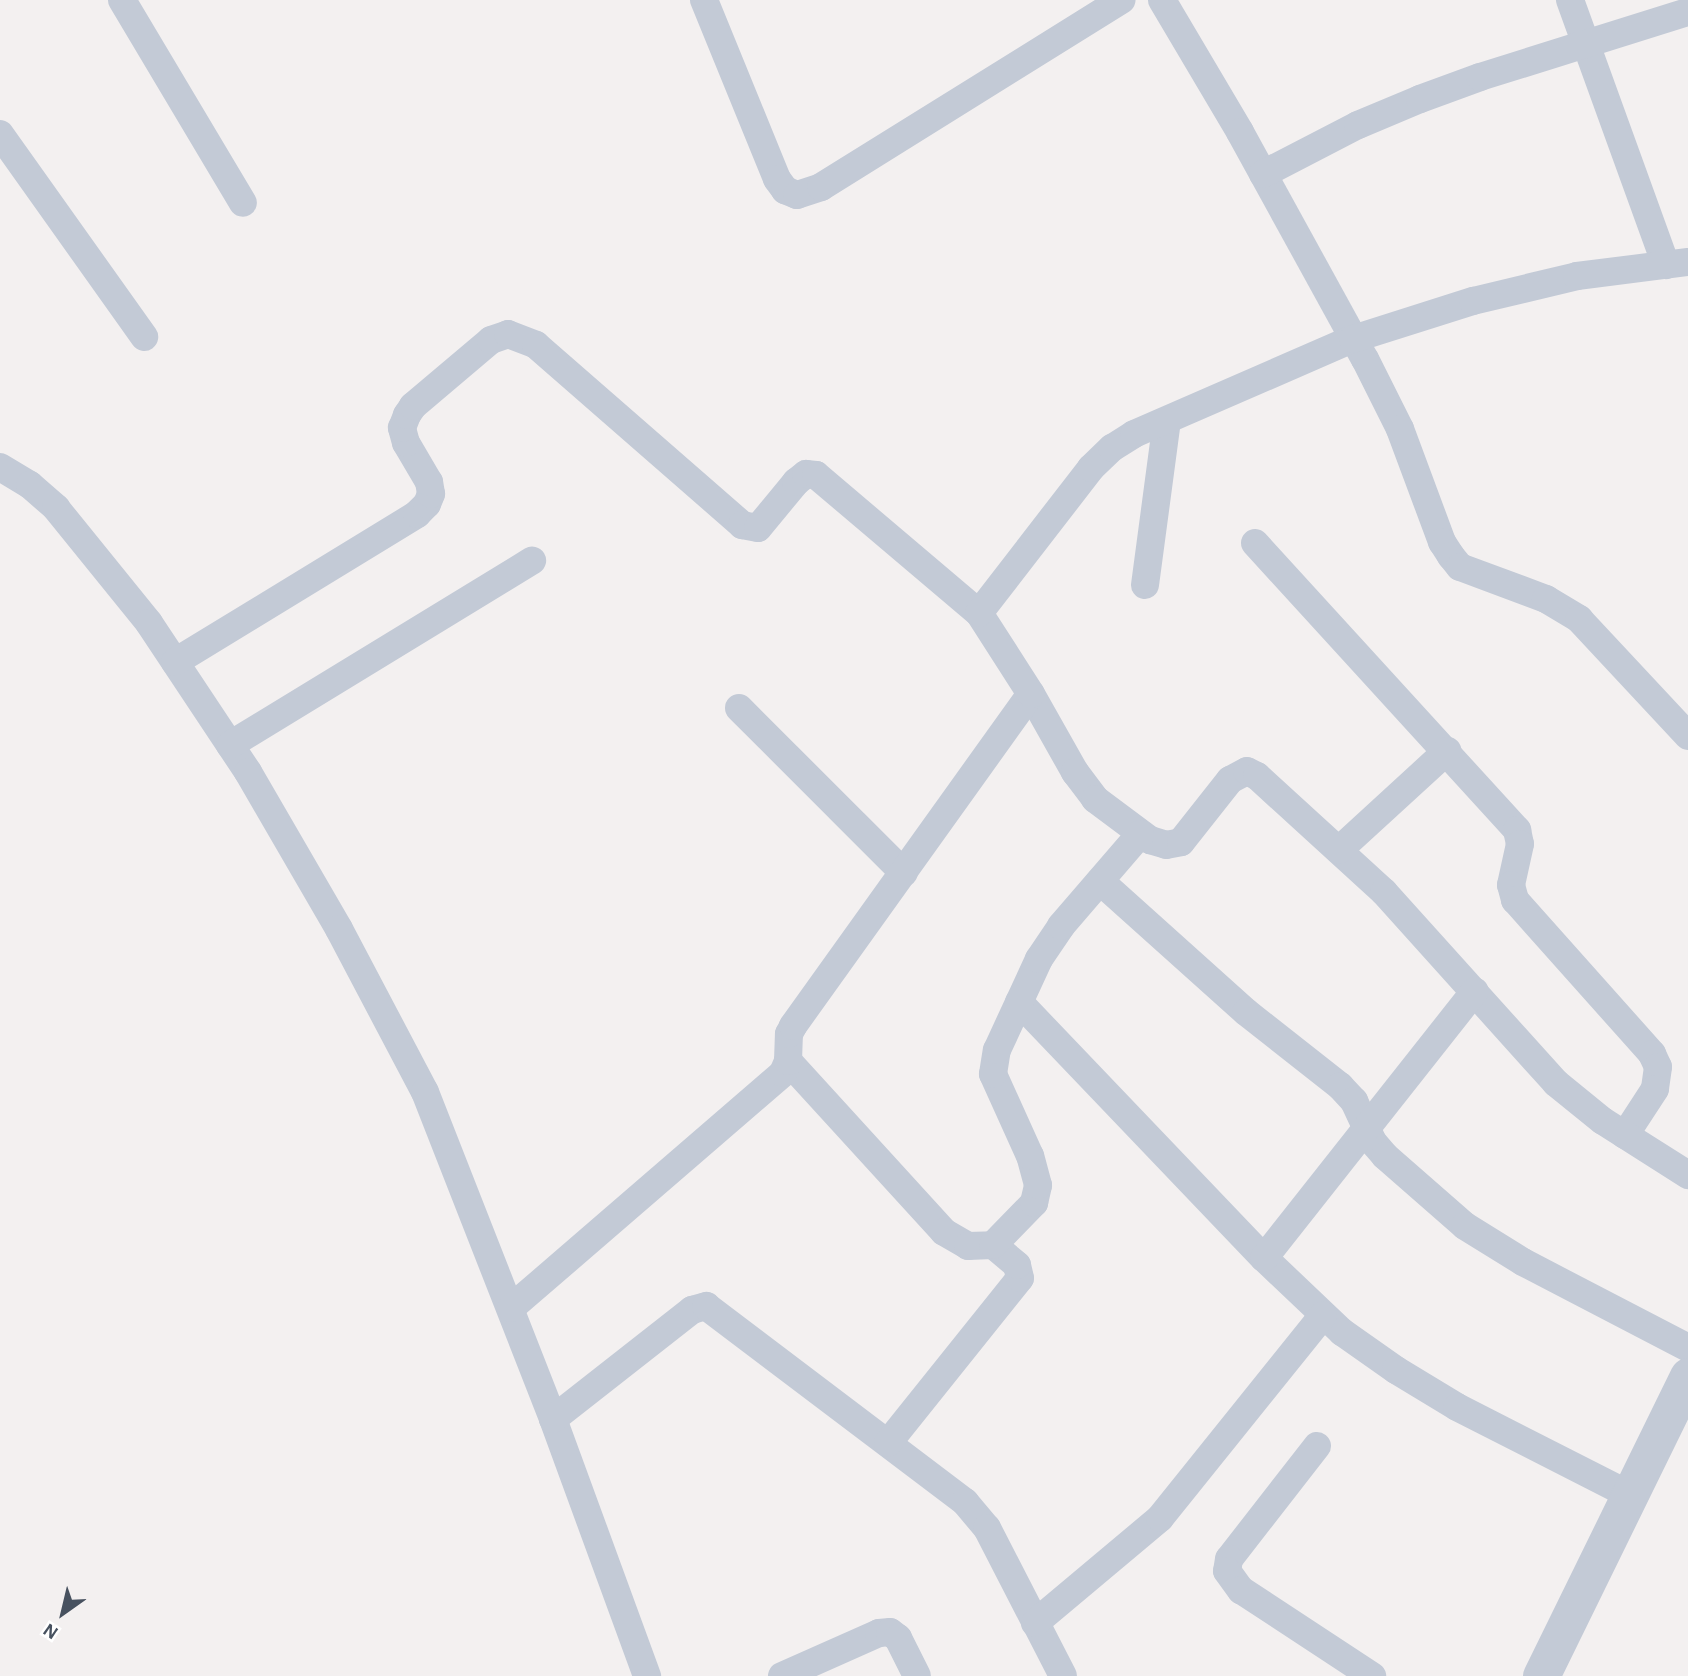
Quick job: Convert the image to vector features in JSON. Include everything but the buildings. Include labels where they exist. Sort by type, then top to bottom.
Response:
[{"type":"street","points":[[122,0],[243,203]]},
{"type":"street","points":[[704,0],[777,179],[785,190],[797,195],[821,187],[1121,0]]},
{"type":"street","points":[[1162,0],[1263,174],[1400,429],[1441,542],[1451,556],[1460,567],[1546,599],[1571,613],[1688,736]]},
{"type":"street","points":[[979,613],[1091,468],[1112,448],[1167,420],[1353,339],[1473,301],[1564,279],[1677,264],[1585,46],[1570,0]]},
{"type":"street","points":[[1263,174],[1358,125],[1420,99],[1480,77],[1688,12]]},
{"type":"street","points":[[0,134],[144,337]]},
{"type":"street","points":[[175,662],[422,509],[431,494],[429,482],[406,443],[402,428],[407,415],[413,406],[491,340],[508,334],[536,345],[742,525],[758,528],[796,482],[806,474],[816,475],[979,613],[1031,694],[1075,772],[1095,799],[1140,834],[1166,845],[1181,842],[1230,780],[1247,771],[1257,775],[1384,892],[1556,1083],[1625,1135],[1688,1175]]},
{"type":"street","points":[[1145,585],[1167,420]]},
{"type":"street","points":[[0,467],[30,485],[55,509],[149,623],[230,746],[339,929],[425,1093],[511,1308],[647,1676]]},
{"type":"street","points":[[1255,543],[1517,830],[1520,844],[1511,885],[1515,900],[1651,1054],[1658,1067],[1655,1088],[1625,1135]]},
{"type":"street","points":[[230,746],[532,561]]},
{"type":"street","points":[[511,1308],[772,1085],[788,1061],[789,1034],[793,1026],[1031,694]]},
{"type":"street","points":[[739,708],[904,873]]},
{"type":"street","points":[[1339,850],[1447,751]]},
{"type":"street","points":[[993,1245],[1034,1202],[1038,1185],[1033,1163],[993,1074],[997,1050],[1039,959],[1061,926],[1140,834]]},
{"type":"street","points":[[1100,881],[1227,996],[1340,1086],[1354,1101],[1366,1129],[1385,1157],[1465,1226],[1523,1262],[1688,1348]]},
{"type":"street","points":[[1265,1258],[1475,991]]},
{"type":"street","points":[[1019,1002],[1323,1315],[1396,1370],[1457,1407],[1630,1495]]},
{"type":"street","points":[[788,1061],[944,1232],[968,1246],[993,1245],[1017,1265],[1020,1278],[888,1443]]},
{"type":"street","points":[[553,1419],[692,1310],[706,1306],[965,1502],[987,1528],[1063,1676]]},
{"type":"street","points":[[1035,1623],[1160,1518],[1323,1315]]},
{"type":"street","points":[[1541,1676],[1688,1376]]},
{"type":"street","points":[[1317,1446],[1229,1559],[1227,1571],[1241,1590],[1372,1676]]},
{"type":"street","points":[[782,1676],[879,1633],[890,1632],[898,1638],[917,1676]]}]
